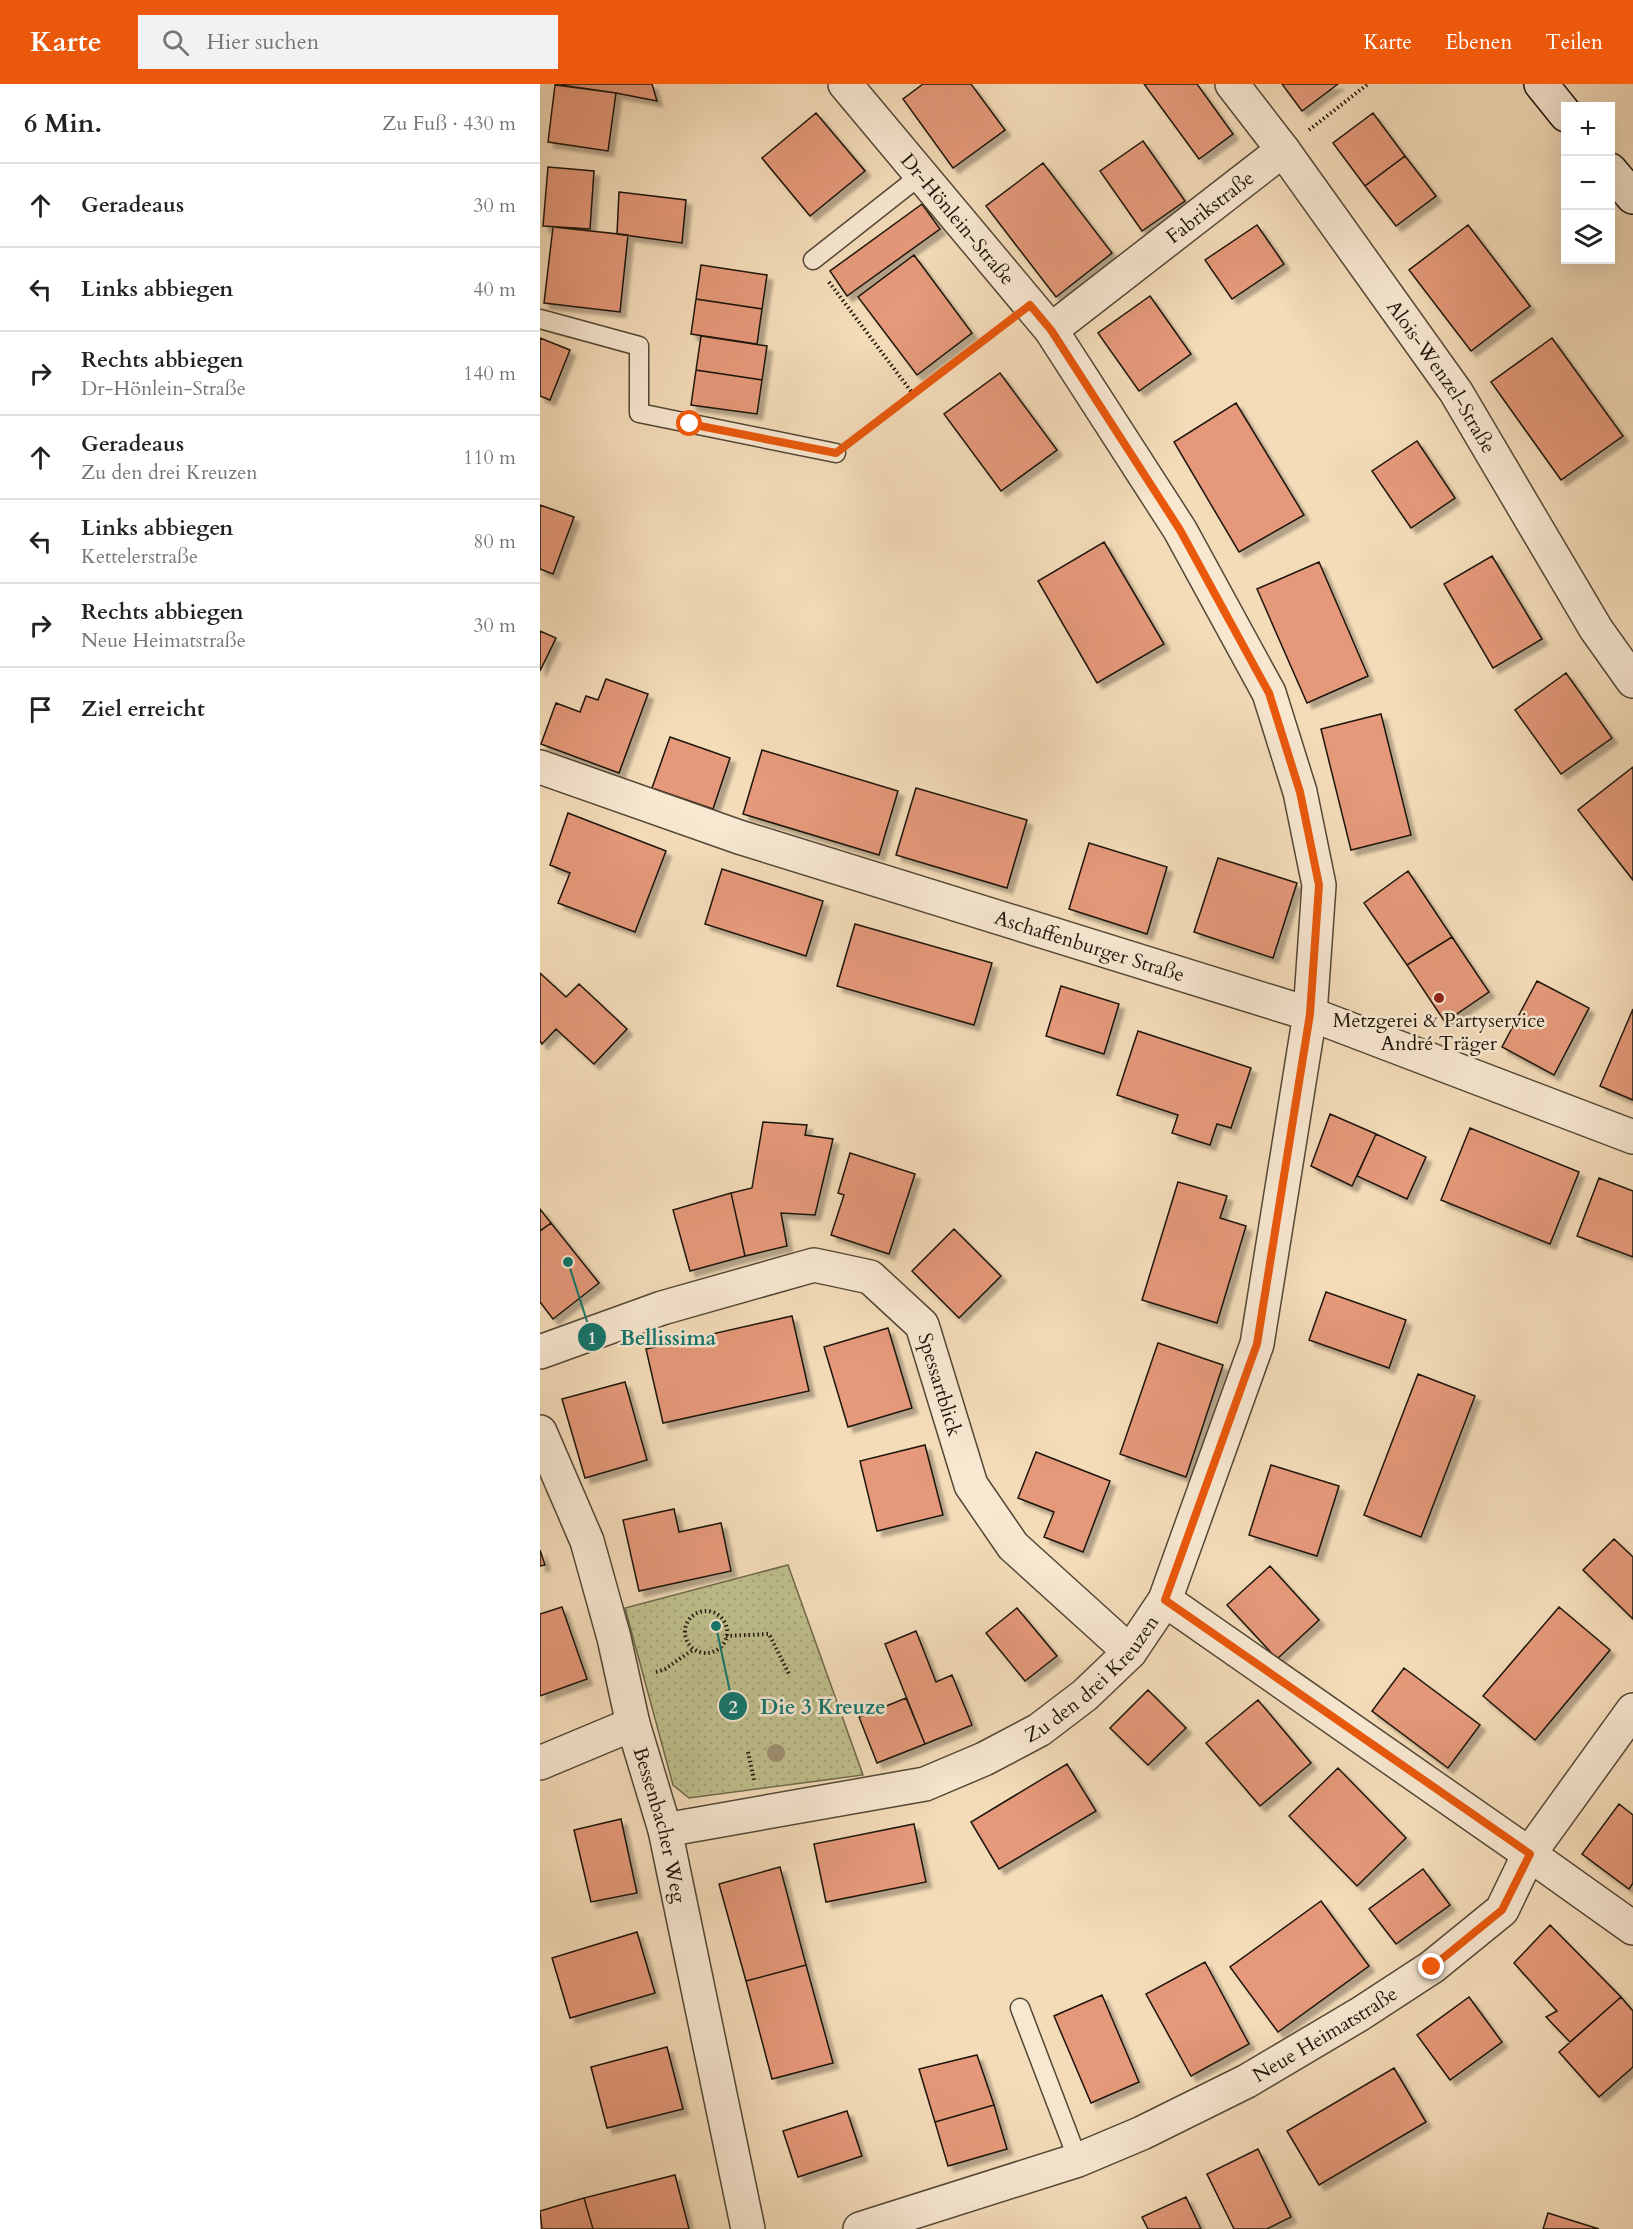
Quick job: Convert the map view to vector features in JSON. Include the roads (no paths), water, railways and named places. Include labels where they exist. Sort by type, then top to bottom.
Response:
[{"type":"street","name":"Dr-Hönlein-Straße","points":[[844,84],[1051,330],[1180,530],[1269,693],[1300,792],[1319,885],[1310,1014]]},
{"type":"street","name":"Alois-Wenzel-Straße","points":[[1232,84],[1283,150],[1456,392],[1596,629],[1633,681]]},
{"type":"street","points":[[1541,84],[1561,109]]},
{"type":"street","name":"Fabrikstraße","points":[[1051,330],[1283,150]]},
{"type":"street","points":[[1615,175],[1633,197]]},
{"type":"street","name":"Aschaffenburger Straße","points":[[540,767],[739,837],[1310,1014],[1633,1137]]},
{"type":"street","name":"Zu den drei Kreuzen","points":[[665,1830],[925,1784],[984,1760],[1039,1730],[1085,1695],[1130,1652],[1165,1600],[1257,1344],[1310,1014]]},
{"type":"street","name":"Spessartblick","points":[[540,1352],[662,1308],[814,1265],[870,1277],[922,1325],[971,1485],[1013,1546],[1130,1652]]},
{"type":"street","name":"Bessenbacher Weg","points":[[540,1432],[587,1541],[614,1638],[633,1724],[665,1830],[748,2229]]},
{"type":"street","points":[[1165,1600],[1633,1928]]},
{"type":"street","name":"Neue Heimatstraße","points":[[860,2229],[1078,2160],[1142,2133],[1247,2081],[1360,2014],[1432,1967],[1502,1910],[1530,1854],[1633,1710]]},
{"type":"street","points":[[540,1762],[633,1724]]},
{"type":"lane","points":[[813,260],[921,175]]},
{"type":"lane","points":[[540,319],[639,346],[639,413],[836,453]]},
{"type":"lane","points":[[1020,2008],[1078,2160]]},
{"type":"place","name":"Metzgerei & Partyservice André Träger","points":[[1439,998]]},
{"type":"place","name":"Bellissima","points":[[568,1262]]},
{"type":"place","name":"Die 3 Kreuze","points":[[716,1626]]}]
